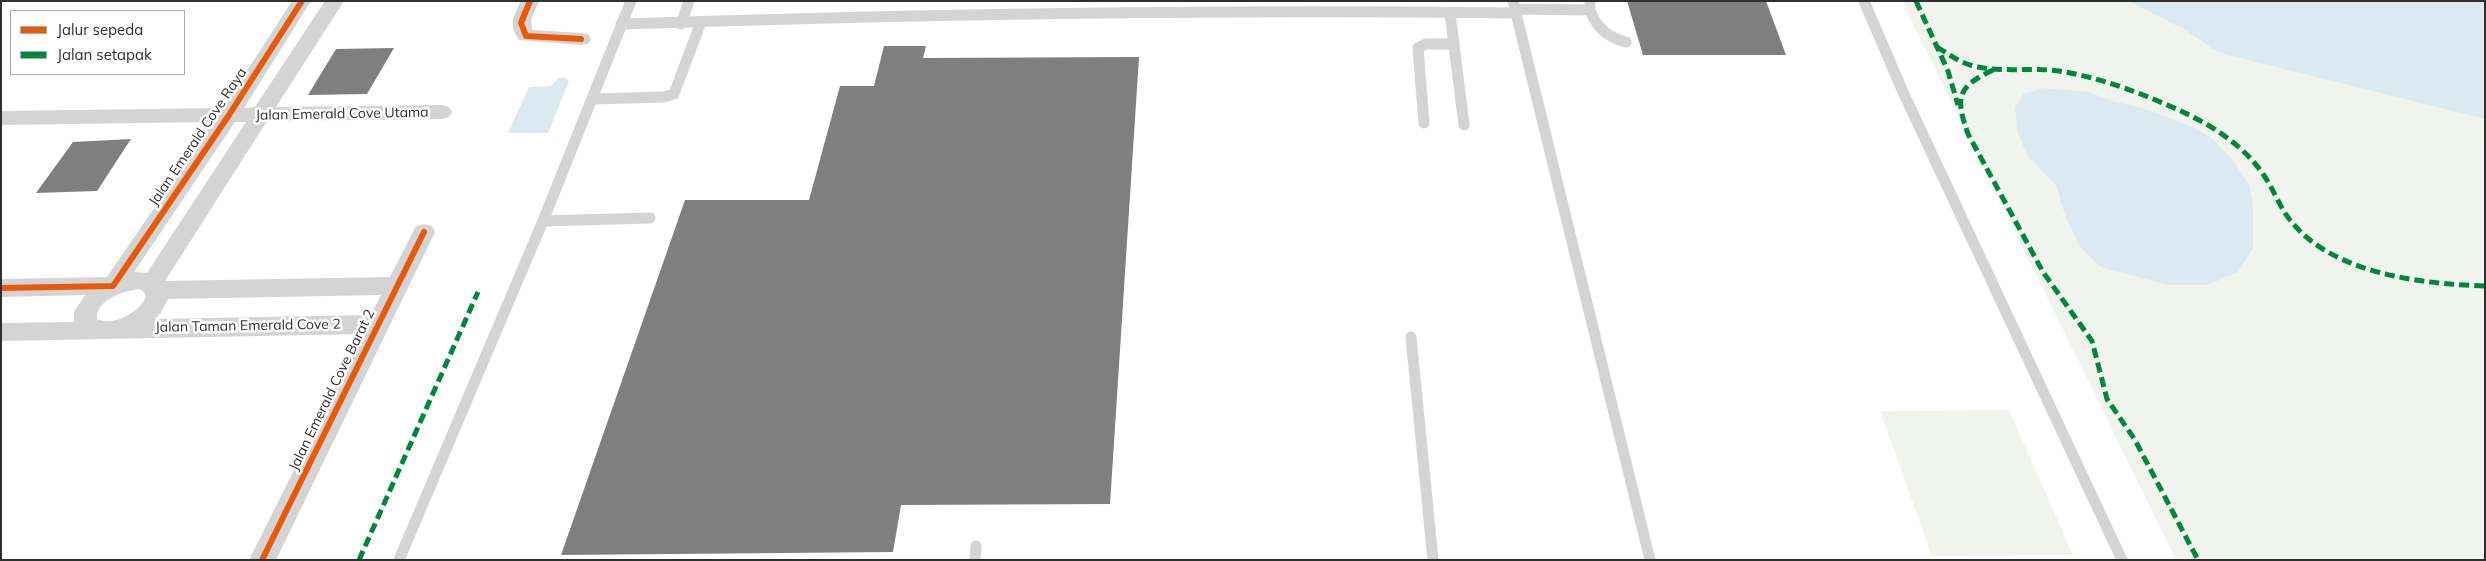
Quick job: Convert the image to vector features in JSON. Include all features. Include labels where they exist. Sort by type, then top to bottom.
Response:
[{"type":"street","name":"Jalan Emerald Cove Raya","points":[[113,286],[229,115],[302,1]]},
{"type":"street","points":[[155,287],[261,114],[335,1]]},
{"type":"street","points":[[530,1],[519,22],[520,28],[526,36],[581,40]]},
{"type":"street","name":"Jalan Emerald Cove Utama","points":[[1,118],[442,112]]},
{"type":"street","name":"Jalan Emerald Cove Barat 2","points":[[262,560],[424,232]]},
{"type":"street","points":[[108,330],[86,324],[85,312],[95,298],[113,286],[128,281],[142,280],[155,287],[398,286]]},
{"type":"street","points":[[1,288],[113,286]]},
{"type":"street","name":"Jalan Taman Emerald Cove 2","points":[[108,330],[140,319],[148,312],[158,297],[155,287]]},
{"type":"street","name":"Jalan Taman Emerald Cove 2","points":[[1,332],[378,324]]},
{"type":"lane","points":[[399,560],[543,221],[631,1]]},
{"type":"lane","points":[[682,24],[689,1]]},
{"type":"lane","points":[[1379,1],[1381,12]]},
{"type":"lane","points":[[1864,1],[1903,92],[2122,560]]},
{"type":"lane","points":[[621,24],[682,24],[900,15],[1349,6],[1381,12],[1450,13],[1515,8],[1590,6],[1594,23],[1602,34],[1611,39],[1626,42]]},
{"type":"lane","points":[[1515,8],[1650,560]]},
{"type":"lane","points":[[1450,13],[1464,125]]},
{"type":"lane","points":[[593,99],[664,97],[674,94],[701,22]]},
{"type":"lane","points":[[1424,123],[1418,48],[1426,44],[1454,44]]},
{"type":"lane","points":[[543,221],[650,218]]},
{"type":"lane","points":[[1411,337],[1433,560]]},
{"type":"shaded area","points":[[1902,1],[2485,1],[2485,560],[2176,560]]},
{"type":"shaded area","points":[[2128,1],[2485,1],[2485,119],[2228,55],[2211,48],[2187,31]]},
{"type":"shaded area","points":[[564,77],[569,81],[548,133],[508,133],[529,87],[551,86],[558,78]]},
{"type":"shaded area","points":[[2044,88],[2089,92],[2112,101],[2139,107],[2198,129],[2217,143],[2234,162],[2249,184],[2253,205],[2253,248],[2238,272],[2208,285],[2168,285],[2101,267],[2080,247],[2066,218],[2056,185],[2027,155],[2018,133],[2015,108],[2023,94]]},
{"type":"shaded area","points":[[2009,410],[2073,555],[1932,556],[1880,411]]},
{"type":"building","points":[[1627,1],[1766,1],[1786,55],[1643,55]]},
{"type":"building","points":[[884,46],[926,46],[923,58],[1139,57],[1110,504],[901,505],[893,552],[561,555],[685,200],[809,200],[840,86],[874,86]]},
{"type":"building","points":[[394,48],[367,94],[308,95],[336,49]]},
{"type":"building","points":[[131,139],[97,191],[36,193],[73,142]]},
{"type":"marked path","points":[[1916,1],[1948,71],[1958,105]]},
{"type":"marked path","points":[[1937,47],[1971,65],[1986,68],[2032,68],[2067,72],[2125,89],[2182,112],[2204,123],[2237,145],[2263,173],[2289,219],[2310,239],[2324,248],[2354,263],[2398,277],[2430,283],[2485,286]]},
{"type":"marked path","points":[[1993,70],[1971,82],[1961,94],[1961,110],[1968,134],[2043,272],[2092,341],[2107,399],[2135,440],[2198,560]]},
{"type":"marked path","points":[[359,560],[478,292]]},
{"type":"cycle path","points":[[1,288],[113,286],[229,115],[302,1]]},
{"type":"cycle path","points":[[530,1],[521,23],[526,36],[581,39]]},
{"type":"cycle path","points":[[262,560],[424,232]]}]
